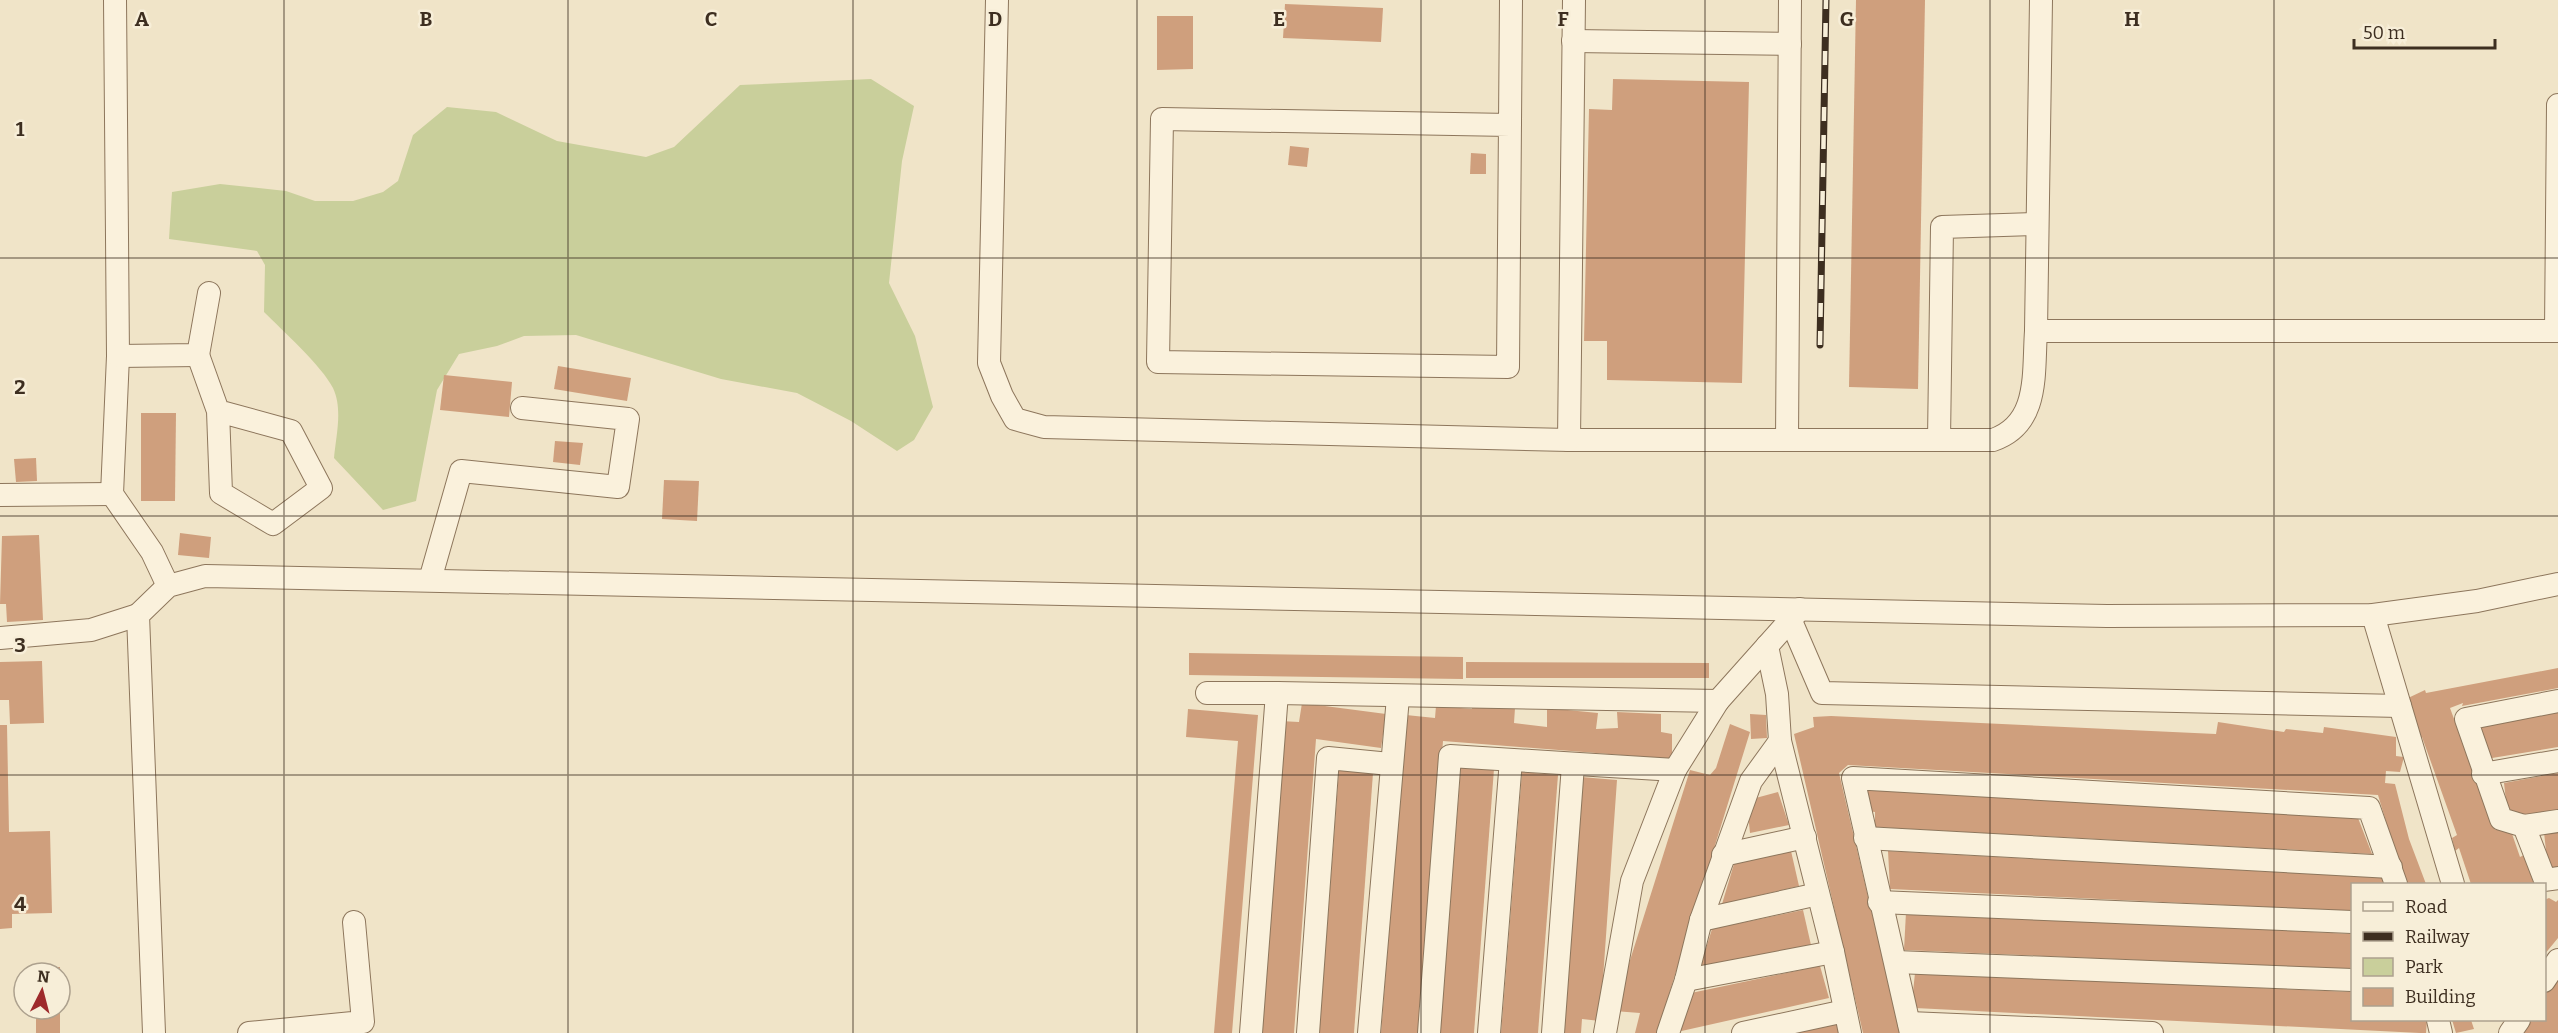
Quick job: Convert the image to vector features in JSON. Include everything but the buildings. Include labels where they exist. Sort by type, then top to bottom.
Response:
[{"type":"street","points":[[115,0],[118,356],[112,494],[152,552],[168,586]]},
{"type":"street","points":[[997,0],[989,363],[1002,396],[1015,419],[1044,427],[1569,440],[1993,440],[2007,435],[2025,418],[2032,384],[2036,331],[2041,0]]},
{"type":"street","points":[[1510,125],[1162,119],[1158,362],[1508,367],[1510,125],[1511,0]]},
{"type":"street","points":[[1569,440],[1574,0]]},
{"type":"street","points":[[1787,440],[1790,0]]},
{"type":"street","points":[[1574,40],[1790,44]]},
{"type":"street","points":[[2036,331],[2557,331],[2558,105]]},
{"type":"street","points":[[1939,440],[1942,227],[2037,224]]},
{"type":"street","points":[[209,293],[198,355],[218,411],[221,493],[273,524],[321,488],[291,431],[218,411]]},
{"type":"street","points":[[118,356],[198,355]]},
{"type":"street","points":[[430,580],[460,471],[618,486],[628,419],[522,408]]},
{"type":"street","points":[[0,495],[112,494]]},
{"type":"street","points":[[0,638],[91,630],[138,615],[168,586],[205,576],[1795,615],[2373,615],[2477,601],[2558,584]]},
{"type":"street","points":[[138,615],[154,1033]]},
{"type":"street","points":[[1605,1033],[1632,881],[1675,770],[1718,701],[1795,615]]},
{"type":"street","points":[[1795,615],[1822,693],[2400,706]]},
{"type":"street","points":[[2373,615],[2452,883]]},
{"type":"street","points":[[1767,646],[1777,694],[1780,741],[1833,952],[1850,1033]]},
{"type":"street","points":[[1207,693],[1718,701]]},
{"type":"street","points":[[1251,1033],[1276,693]]},
{"type":"street","points":[[1369,1033],[1390,764],[1398,697]]},
{"type":"street","points":[[2558,701],[2466,718],[2483,774],[2501,819],[2524,826],[2558,821]]},
{"type":"street","points":[[1668,1033],[1686,980],[1701,920],[1751,781],[1780,741]]},
{"type":"street","points":[[1429,1033],[1450,756],[1675,770]]},
{"type":"street","points":[[1308,1033],[1328,758],[1390,764]]},
{"type":"street","points":[[1489,1033],[1510,760]]},
{"type":"street","points":[[2483,774],[2558,760]]},
{"type":"street","points":[[1553,1033],[1573,765]]},
{"type":"street","points":[[1865,838],[2393,876],[2369,808],[1852,778],[1865,838],[1879,902],[1896,962],[1910,1028],[2152,1033]]},
{"type":"street","points":[[2524,826],[2545,880],[2558,878]]},
{"type":"street","points":[[1723,855],[1805,837]]},
{"type":"street","points":[[1701,920],[1818,894]]},
{"type":"street","points":[[1879,902],[2351,922]]},
{"type":"street","points":[[249,1033],[363,1022],[354,922]]},
{"type":"street","points":[[1686,980],[1833,952]]},
{"type":"street","points":[[2546,978],[2558,960]]},
{"type":"street","points":[[1896,962],[2351,980]]},
{"type":"street","points":[[1743,1033],[1845,1011]]},
{"type":"green space","points":[[871,79],[914,106],[902,161],[889,283],[915,336],[933,407],[914,440],[897,451],[851,421],[797,393],[721,379],[576,335],[524,336],[497,346],[459,354],[437,390],[416,501],[383,510],[334,458],[338,414],[336,396],[328,379],[311,359],[264,312],[265,265],[257,251],[169,239],[172,192],[220,184],[286,191],[315,201],[353,201],[383,192],[398,181],[413,135],[447,107],[496,112],[557,141],[646,157],[674,147],[740,85]]},
{"type":"railway","points":[[1820,345],[1826,0]]}]
